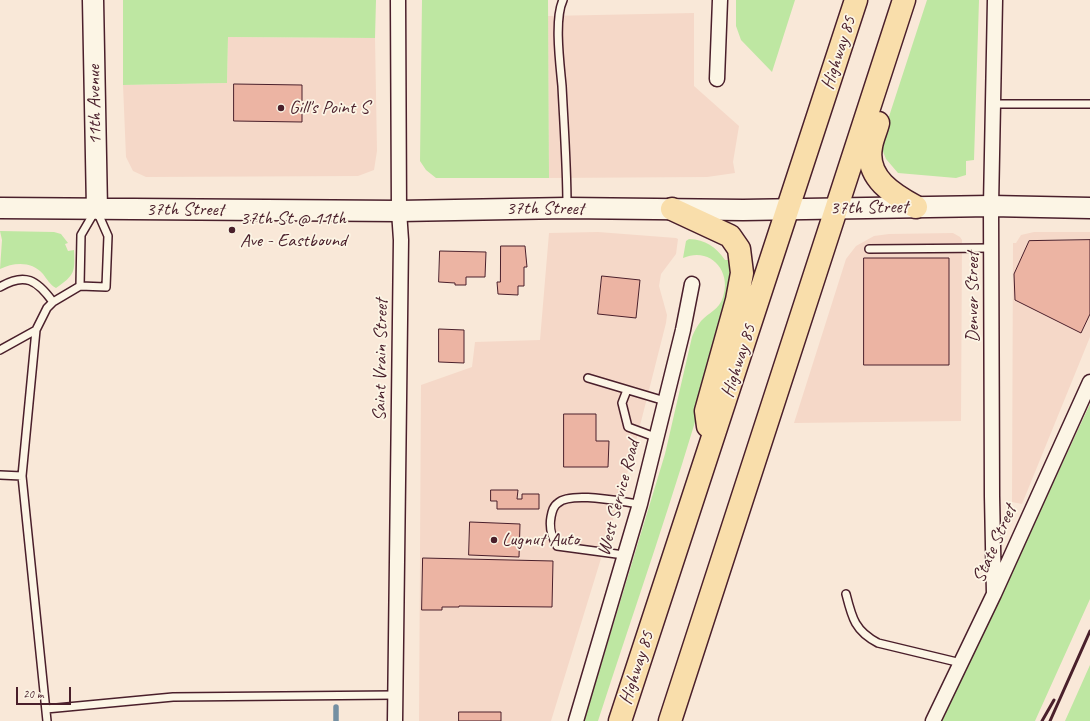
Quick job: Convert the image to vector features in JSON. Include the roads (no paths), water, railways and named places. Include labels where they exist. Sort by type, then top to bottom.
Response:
[{"type":"highway","name":"Highway 85","points":[[620,721],[856,0]]},
{"type":"highway","points":[[670,721],[904,0]]},
{"type":"highway","points":[[916,207],[895,196],[882,184],[871,163],[870,148],[917,0]]},
{"type":"highway","points":[[672,209],[730,236],[739,249],[742,273],[737,300],[706,412],[711,445]]},
{"type":"main road","name":"11th Avenue","points":[[93,0],[97,209]]},
{"type":"main road","name":"37th Street","points":[[0,208],[399,211],[567,208],[788,209],[991,206],[1090,208]]},
{"type":"street","name":"Saint Vrain Street","points":[[395,721],[401,240],[399,211],[398,0]]},
{"type":"street","points":[[718,79],[720,0]]},
{"type":"street","name":"Denver Street","points":[[994,594],[992,496],[991,206],[995,0]]},
{"type":"street","name":"West Service Road","points":[[576,721],[640,504],[655,437],[683,330],[692,284]]},
{"type":"street","name":"State Street","points":[[933,721],[994,594],[1090,382]]},
{"type":"lane","points":[[563,0],[559,20],[567,208]]},
{"type":"lane","points":[[994,104],[1090,104]]},
{"type":"lane","points":[[80,286],[81,235],[97,209]]},
{"type":"lane","points":[[47,721],[22,476],[36,330],[47,308],[53,302],[80,286],[106,287],[108,236],[97,209]]},
{"type":"lane","points":[[869,250],[992,248]]},
{"type":"lane","points":[[0,287],[13,280],[30,280],[44,289],[53,302]]},
{"type":"lane","points":[[0,350],[36,330]]},
{"type":"lane","points":[[588,378],[665,402]]},
{"type":"lane","points":[[627,390],[622,403],[628,427],[655,437]]},
{"type":"lane","points":[[0,475],[22,476]]},
{"type":"lane","points":[[624,555],[557,546],[552,537],[553,510],[558,502],[573,497],[640,504]]},
{"type":"lane","points":[[846,594],[851,613],[857,627],[866,637],[878,643],[961,663]]},
{"type":"lane","points":[[46,709],[173,697],[395,695]]},
{"type":"waterway","points":[[336,707],[336,721]]},
{"type":"railway","points":[[1050,721],[1090,631]]},
{"type":"railway","points":[[1042,721],[1054,700]]},
{"type":"place","name":"Gill's Point S","points":[[281,108]]},
{"type":"place","name":"37th St @ 11th Ave - Eastbound","points":[[232,230]]},
{"type":"place","name":"Lugnut Auto","points":[[494,540]]}]
